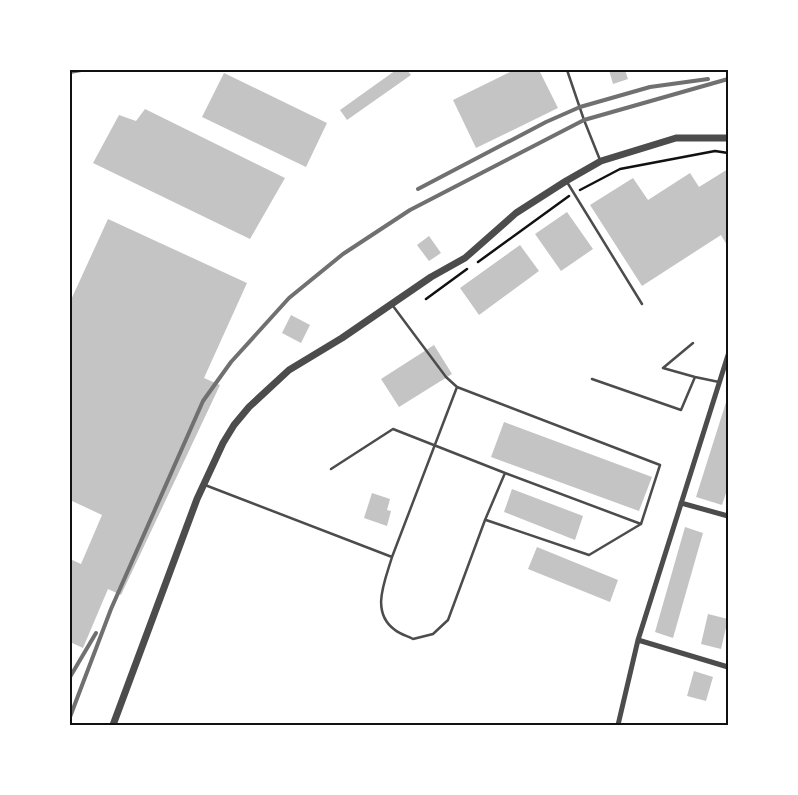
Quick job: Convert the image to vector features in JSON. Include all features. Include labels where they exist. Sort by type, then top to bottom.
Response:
[{"type":"street","points":[[114,725],[204,485],[223,443],[234,425],[249,407],[289,370],[342,338],[431,277],[465,258],[516,213],[601,161],[676,138],[728,138]]},
{"type":"street","points":[[618,725],[638,640],[719,382],[726,368],[728,355]]},
{"type":"street","points":[[681,503],[728,516]]},
{"type":"street","points":[[638,640],[728,667]]},
{"type":"lane","points":[[567,70],[584,120],[601,161]]},
{"type":"lane","points":[[566,181],[642,304]]},
{"type":"lane","points":[[392,304],[446,377],[457,386],[660,465],[641,524],[589,555],[485,520]]},
{"type":"lane","points":[[694,343],[663,368],[719,382]]},
{"type":"lane","points":[[592,379],[681,410],[695,377]]},
{"type":"lane","points":[[457,386],[392,557],[380,597],[382,616],[394,630],[413,639],[433,634],[448,620],[485,520],[505,473]]},
{"type":"lane","points":[[331,469],[393,429],[641,524]]},
{"type":"lane","points":[[204,485],[392,557]]},
{"type":"path","points":[[426,300],[560,201],[620,168],[715,151],[728,153]]},
{"type":"building","points":[[396,70],[407,70],[411,75],[347,120],[340,110]]},
{"type":"building","points":[[514,70],[539,70],[558,108],[476,148],[453,100]]},
{"type":"building","points":[[609,70],[625,70],[628,79],[613,84]]},
{"type":"building","points":[[224,73],[327,123],[306,167],[202,117]]},
{"type":"building","points":[[145,109],[285,178],[250,239],[93,163],[119,115],[136,121]]},
{"type":"building","points":[[728,169],[728,247],[721,235],[642,286],[590,205],[633,178],[648,200],[690,173],[699,187]]},
{"type":"building","points":[[567,212],[593,249],[561,271],[535,234]]},
{"type":"building","points":[[108,219],[247,283],[204,378],[220,385],[121,595],[108,589],[83,648],[70,642],[70,559],[81,564],[102,515],[70,500],[70,302]]},
{"type":"building","points":[[429,236],[441,253],[429,261],[417,245]]},
{"type":"building","points":[[520,245],[539,271],[479,315],[460,288]]},
{"type":"building","points":[[291,315],[310,325],[301,343],[282,333]]},
{"type":"building","points":[[434,345],[452,374],[399,407],[381,379]]},
{"type":"building","points":[[728,396],[728,487],[722,505],[696,497]]},
{"type":"building","points":[[504,422],[652,477],[639,511],[491,457]]},
{"type":"building","points":[[512,489],[583,516],[575,540],[504,512]]},
{"type":"building","points":[[372,493],[390,499],[387,510],[391,511],[387,526],[364,518]]},
{"type":"building","points":[[685,527],[703,533],[673,638],[655,632]]},
{"type":"building","points":[[537,547],[618,580],[610,602],[528,569]]},
{"type":"building","points":[[708,614],[728,619],[721,649],[701,644]]},
{"type":"building","points":[[694,671],[713,677],[706,701],[687,696]]},
{"type":"railway","points":[[70,72],[81,70]]},
{"type":"railway","points":[[418,189],[546,122],[580,107],[650,87],[708,79]]},
{"type":"railway","points":[[70,717],[111,609],[203,401],[231,362],[289,298],[343,254],[410,210],[584,120],[728,79]]},
{"type":"railway","points":[[70,677],[96,633]]}]
